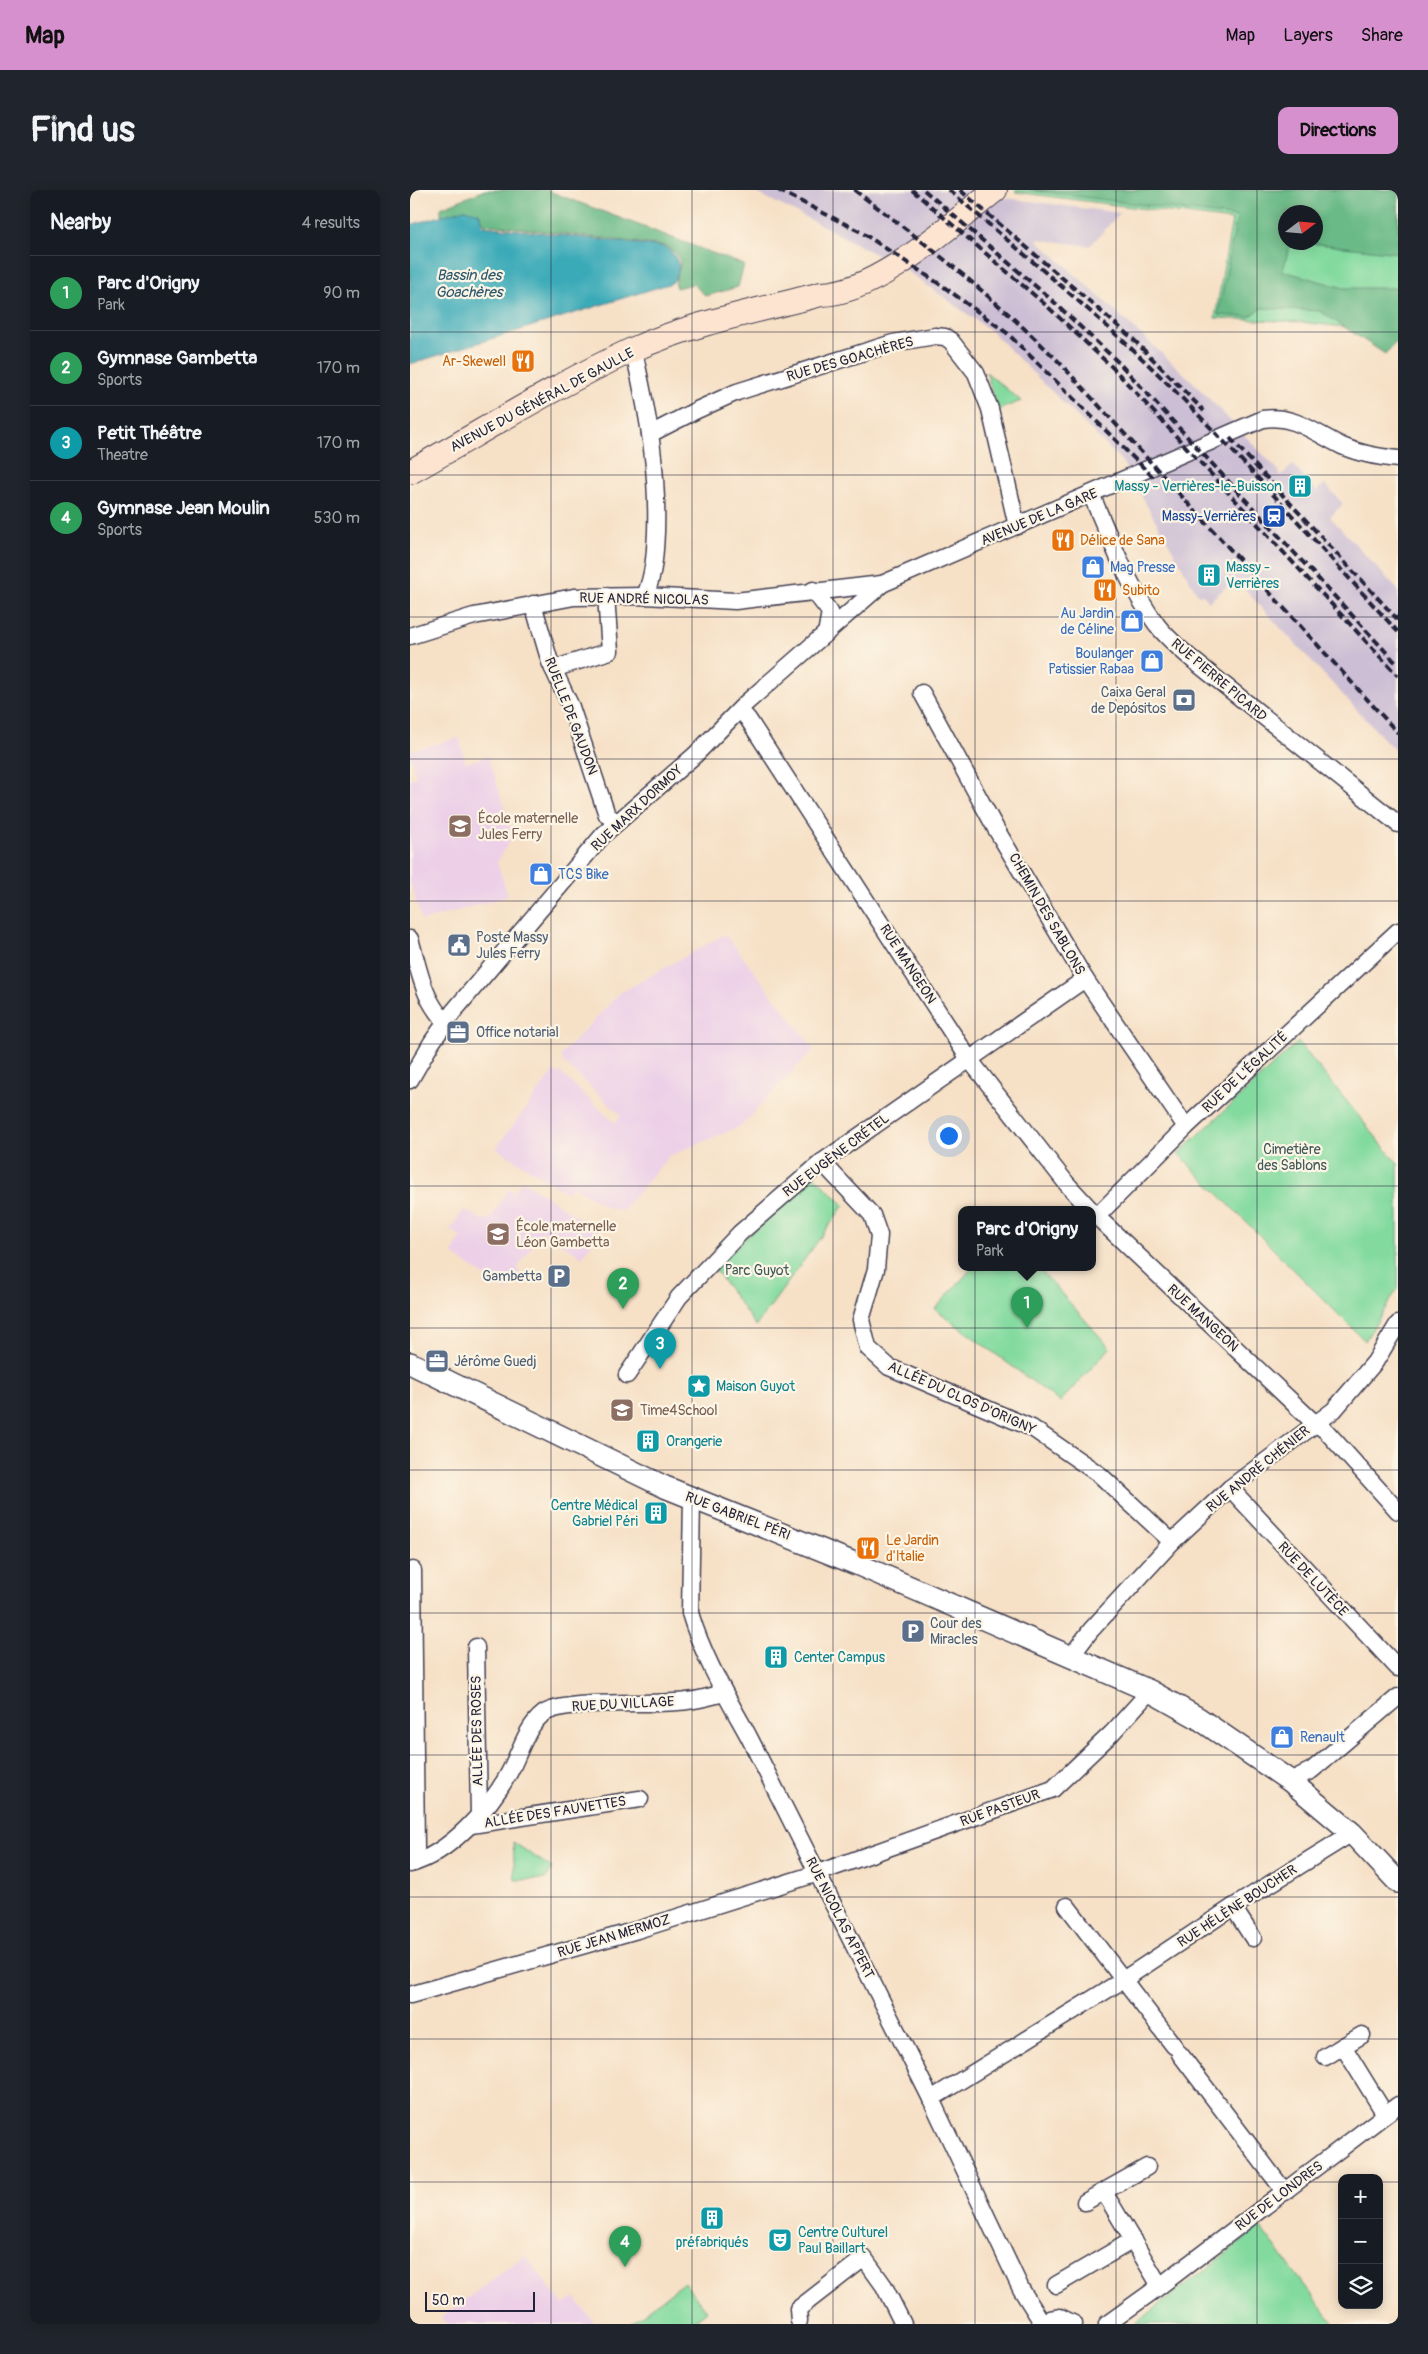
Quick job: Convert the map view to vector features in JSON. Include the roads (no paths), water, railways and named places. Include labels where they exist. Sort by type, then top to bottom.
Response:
[{"type":"main road","name":"AVENUE DU GÉNÉRAL DE GAULLE","points":[[410,472],[500,420],[633,350],[680,332],[821,294],[899,254],[980,190]]},
{"type":"main road","name":"AVENUE DU GÉNÉRAL DE GAULLE","points":[[821,294],[837,294],[882,274],[908,257],[995,190]]},
{"type":"street","name":"RUE DES GOACHÈRES","points":[[650,434],[737,392],[894,343],[935,336],[945,337],[951,341],[976,373],[990,409],[1016,526]]},
{"type":"street","points":[[636,360],[656,471],[657,504],[654,567],[645,596]]},
{"type":"street","name":"AVENUE DE LA GARE","points":[[882,584],[1250,424],[1274,417],[1302,424],[1342,446],[1365,455],[1398,459]]},
{"type":"street","name":"RUE PIERRE PICARD","points":[[1091,494],[1134,588],[1158,626],[1169,639],[1398,824]]},
{"type":"street","name":"RUE ANDRÉ NICOLAS","points":[[410,636],[474,616],[574,597],[645,596],[735,601],[813,590],[882,584]]},
{"type":"street","name":"RUE MARX DORMOY","points":[[410,1080],[446,1022],[604,834],[882,584]]},
{"type":"street","points":[[813,590],[830,612],[826,634]]},
{"type":"street","points":[[553,669],[610,650],[606,596]]},
{"type":"street","name":"RUELLE DE GAUDON","points":[[533,604],[553,669],[571,707],[607,815],[617,822]]},
{"type":"street","name":"CHEMIN DES SABLONS","points":[[922,693],[996,829],[1085,980],[1186,1127]]},
{"type":"street","name":"RUE MANGEON","points":[[740,710],[748,718],[969,1059],[1067,1184],[1087,1206]]},
{"type":"street","name":"RUE DE L'ÉGALITÉ","points":[[1096,1209],[1398,931]]},
{"type":"street","points":[[410,939],[428,1000],[446,1022]]},
{"type":"street","name":"RUE EUGÈNE CRÉTEL","points":[[627,1375],[679,1297],[740,1233],[822,1162],[1085,980]]},
{"type":"street","name":"ALLÉE DU CLOS D'ORIGNY","points":[[822,1162],[872,1215],[879,1235],[876,1268],[861,1320],[868,1348],[889,1367],[1032,1428],[1100,1475],[1172,1542]]},
{"type":"street","name":"RUE MANGEON","points":[[1096,1215],[1316,1423],[1398,1511]]},
{"type":"street","name":"RUE ANDRÉ CHÉNIER","points":[[1072,1655],[1091,1630],[1172,1542],[1230,1488],[1334,1410],[1366,1374],[1398,1324]]},
{"type":"street","name":"RUE GABRIEL PÉRI","points":[[410,1363],[692,1499],[841,1558],[1072,1655],[1150,1691],[1198,1718],[1290,1781],[1352,1833],[1398,1882]]},
{"type":"street","name":"RUE DE LUTÈCE","points":[[1230,1488],[1398,1668]]},
{"type":"street","name":"RUE NICOLAS APPERT","points":[[692,1499],[690,1612],[695,1628],[724,1693],[818,1873],[931,2099],[1021,2289],[1043,2324]]},
{"type":"street","points":[[412,1863],[416,1849],[413,1570]]},
{"type":"street","name":"ALLÉE DES ROSES","points":[[475,1820],[476,1647]]},
{"type":"street","name":"RUE PASTEUR","points":[[818,1873],[1053,1788],[1112,1733],[1150,1691]]},
{"type":"street","name":"RUE DU VILLAGE","points":[[412,1863],[432,1855],[475,1820],[508,1775],[532,1728],[544,1714],[567,1706],[686,1702],[724,1693]]},
{"type":"street","points":[[1290,1781],[1312,1770],[1398,1697]]},
{"type":"street","name":"ALLÉE DES FAUVETTES","points":[[475,1820],[640,1799]]},
{"type":"street","name":"RUE HÉLÈNE BOUCHER","points":[[931,2099],[1124,1980],[1233,1907],[1352,1833]]},
{"type":"street","name":"RUE JEAN MERMOZ","points":[[410,1994],[627,1932],[818,1873]]},
{"type":"street","points":[[1067,1906],[1285,2192]]},
{"type":"street","points":[[1233,1907],[1253,1938]]},
{"type":"street","points":[[1325,2057],[1362,2035]]},
{"type":"street","points":[[1343,2046],[1392,2109]]},
{"type":"street","name":"RUE DE LONDRES","points":[[1099,2324],[1108,2324],[1160,2286],[1392,2109]]},
{"type":"street","points":[[1085,2202],[1147,2167]]},
{"type":"street","points":[[1104,2192],[1160,2286]]},
{"type":"street","points":[[1056,2285],[1133,2240]]},
{"type":"street","points":[[799,2323],[798,2309],[864,2258],[884,2286],[903,2324]]},
{"type":"street","points":[[1043,2324],[1049,2319],[1060,2317],[1074,2324]]},
{"type":"water","name":"Bassin des Goachères","points":[[465,209],[479,213],[483,226],[664,247],[676,258],[678,273],[672,283],[410,364],[410,225]]},
{"type":"railway","points":[[778,190],[861,232],[944,287],[1007,333],[1154,478]]},
{"type":"railway","points":[[854,190],[960,272],[1011,316],[1059,362],[1398,733]]},
{"type":"railway","points":[[912,190],[1048,307],[1113,368],[1398,676]]},
{"type":"railway","points":[[924,190],[1054,302],[1120,364],[1398,665]]},
{"type":"railway","points":[[949,190],[1080,302],[1156,372],[1248,468],[1398,632]]},
{"type":"railway","points":[[960,190],[1132,338],[1204,411]]},
{"type":"railway","points":[[1230,438],[1398,620]]},
{"type":"place","name":"Ar-Skewell","points":[[523,361]]},
{"type":"place","name":"Massy - Verrières-le-Buisson","points":[[1300,486]]},
{"type":"place","name":"Massy-Verrières","points":[[1274,516]]},
{"type":"place","name":"Délice de Sana","points":[[1063,540]]},
{"type":"place","name":"Mag Presse","points":[[1093,567]]},
{"type":"place","name":"Massy - Verrières","points":[[1209,575]]},
{"type":"place","name":"Subito","points":[[1105,590]]},
{"type":"place","name":"Au Jardin de Céline","points":[[1132,621]]},
{"type":"place","name":"Boulanger Patissier Rabaa","points":[[1152,661]]},
{"type":"place","name":"Caixa Geral de Depósitos","points":[[1184,700]]},
{"type":"place","name":"École maternelle Jules Ferry","points":[[460,826]]},
{"type":"place","name":"TCS Bike","points":[[541,874]]},
{"type":"place","name":"Poste Massy Jules Ferry","points":[[459,945]]},
{"type":"place","name":"Office notarial","points":[[458,1032]]},
{"type":"place","name":"École maternelle Léon Gambetta","points":[[498,1234]]},
{"type":"place","name":"Gambetta","points":[[559,1276]]},
{"type":"place","name":"Gymnase Gambetta","points":[[623,1309]]},
{"type":"place","name":"Parc d'Origny","points":[[1027,1328]]},
{"type":"place","name":"Jérôme Guedj","points":[[437,1361]]},
{"type":"place","name":"Petit Théâtre","points":[[660,1369]]},
{"type":"place","name":"Maison Guyot","points":[[699,1386]]},
{"type":"place","name":"Time4School","points":[[622,1410]]},
{"type":"place","name":"Orangerie","points":[[648,1441]]},
{"type":"place","name":"Centre Médical Gabriel Péri","points":[[656,1513]]},
{"type":"place","name":"Le Jardin d'Italie","points":[[868,1548]]},
{"type":"place","name":"Cour des Miracles","points":[[913,1631]]},
{"type":"place","name":"Center Campus","points":[[776,1657]]},
{"type":"place","name":"Renault","points":[[1282,1737]]},
{"type":"place","name":"préfabriqués","points":[[712,2218]]},
{"type":"place","name":"Centre Culturel Paul Baillart","points":[[780,2240]]},
{"type":"place","name":"Gymnase Jean Moulin","points":[[625,2267]]},
{"type":"park label","name":"Cimetière des Sablons","points":[[1292,1158]]},
{"type":"park label","name":"Parc Guyot","points":[[757,1270]]}]
